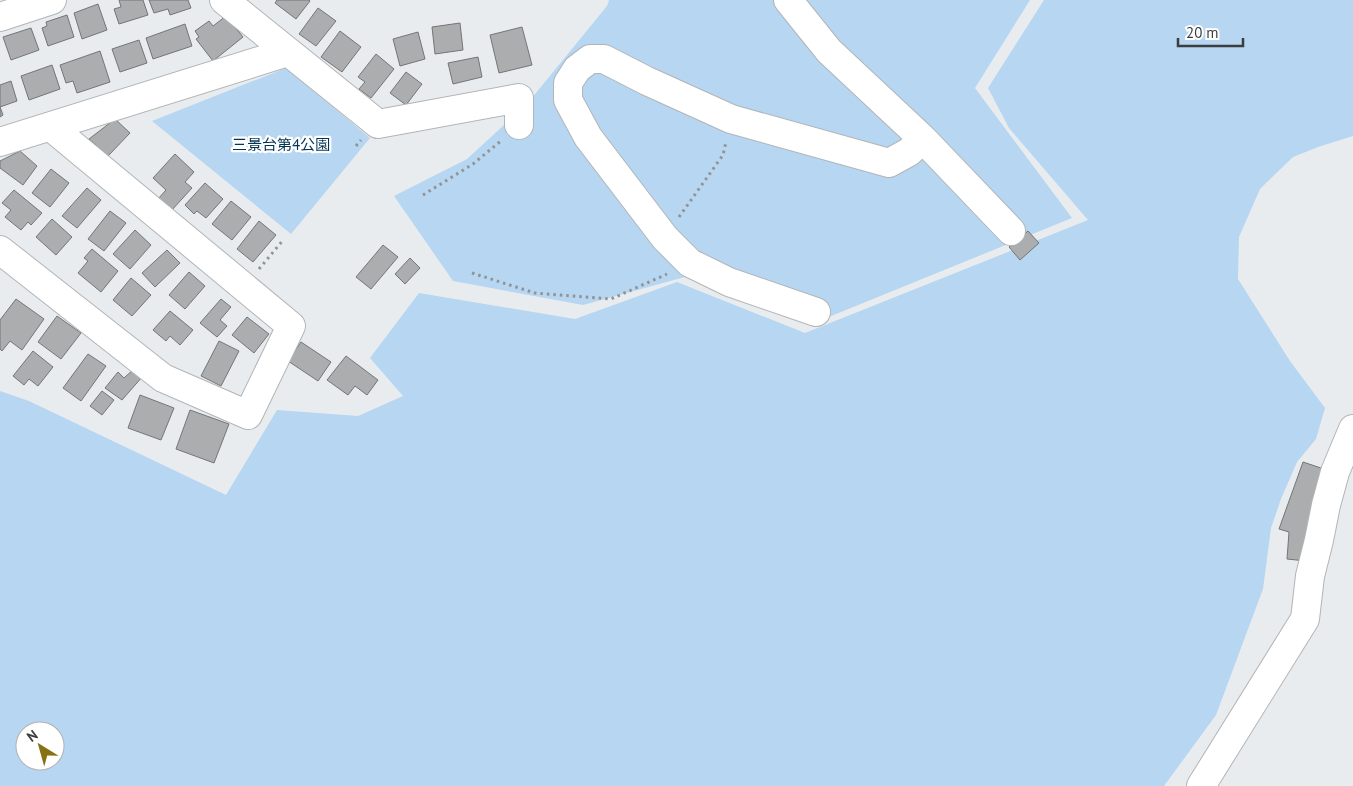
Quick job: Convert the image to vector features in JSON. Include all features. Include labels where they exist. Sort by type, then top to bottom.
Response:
[{"type":"street","points":[[0,17],[52,0]]},
{"type":"street","points":[[224,0],[378,124],[519,98],[519,125]]},
{"type":"street","points":[[788,0],[829,51],[923,139],[1011,231]]},
{"type":"street","points":[[0,142],[288,52]]},
{"type":"street","points":[[816,312],[729,282],[690,263],[665,238],[588,137],[568,100],[568,83],[577,69],[590,59],[604,59],[647,81],[731,119],[888,163],[909,152],[923,139]]},
{"type":"street","points":[[0,250],[163,378],[248,414],[291,326],[51,127]]},
{"type":"street","points":[[1201,786],[1306,620],[1310,576],[1326,505],[1335,472],[1353,429]]},
{"type":"path","points":[[665,238],[723,156],[731,119]]},
{"type":"path","points":[[245,287],[284,238]]},
{"type":"path","points":[[472,273],[535,293],[611,299],[690,263]]},
{"type":"green space","points":[[609,0],[1030,0],[975,88],[1072,218],[814,323],[692,275],[583,305],[453,281],[394,196],[467,159],[527,104],[607,6]]},
{"type":"green space","points":[[1044,0],[1353,0],[1353,136],[1293,157],[1260,189],[1239,237],[1238,279],[1290,361],[1325,408],[1316,439],[1297,462],[1281,499],[1271,528],[1263,589],[1216,715],[1164,786],[0,786],[0,391],[29,401],[226,495],[277,410],[358,416],[403,396],[370,358],[419,293],[575,319],[677,282],[805,333],[1088,220],[1009,128],[988,88]]},
{"type":"green space","name":"三景台第4公園","points":[[286,68],[370,138],[291,234],[152,121]]},
{"type":"building","points":[[119,0],[143,0],[148,15],[119,24],[114,9],[121,7]]},
{"type":"building","points":[[149,0],[188,0],[191,8],[170,15],[168,9],[154,13]]},
{"type":"building","points":[[277,0],[310,1],[296,19],[275,3]]},
{"type":"building","points":[[98,4],[107,30],[82,39],[74,13]]},
{"type":"building","points":[[318,8],[336,21],[316,46],[299,34]]},
{"type":"building","points":[[67,15],[74,37],[48,46],[42,28],[47,26],[46,22]]},
{"type":"building","points":[[226,16],[243,37],[213,61],[196,39],[199,37],[195,31],[209,21],[213,26]]},
{"type":"building","points":[[460,23],[463,50],[435,54],[432,27]]},
{"type":"building","points":[[185,24],[192,46],[153,59],[146,38]]},
{"type":"building","points":[[522,27],[532,65],[499,73],[490,35]]},
{"type":"building","points":[[31,28],[39,50],[11,60],[3,37]]},
{"type":"building","points":[[340,31],[361,47],[342,72],[321,57]]},
{"type":"building","points":[[418,32],[425,59],[400,66],[393,39]]},
{"type":"building","points":[[139,40],[147,63],[120,72],[112,49]]},
{"type":"building","points":[[100,51],[110,82],[77,93],[73,81],[66,83],[60,65]]},
{"type":"building","points":[[376,54],[394,69],[371,98],[359,89],[365,82],[358,77]]},
{"type":"building","points":[[478,57],[482,77],[453,84],[448,63]]},
{"type":"building","points":[[52,65],[60,89],[29,100],[21,76]]},
{"type":"building","points":[[406,72],[422,84],[406,105],[390,93]]},
{"type":"building","points":[[11,81],[17,101],[0,107],[0,85]]},
{"type":"building","points":[[115,119],[130,133],[108,156],[89,139]]},
{"type":"building","points":[[20,151],[37,166],[23,185],[0,168],[0,161]]},
{"type":"building","points":[[175,154],[194,172],[185,182],[192,188],[171,211],[158,199],[166,190],[153,178]]},
{"type":"building","points":[[51,169],[69,183],[50,207],[32,193]]},
{"type":"building","points":[[205,183],[223,199],[206,218],[197,211],[194,214],[185,205]]},
{"type":"building","points":[[87,188],[101,200],[77,228],[62,216]]},
{"type":"building","points":[[14,190],[42,213],[31,225],[28,222],[21,230],[5,217],[11,210],[2,203]]},
{"type":"building","points":[[231,201],[251,217],[232,240],[212,224]]},
{"type":"building","points":[[110,211],[126,223],[104,251],[88,239]]},
{"type":"building","points":[[52,219],[72,237],[56,255],[36,237]]},
{"type":"building","points":[[259,221],[276,235],[253,262],[237,249]]},
{"type":"building","points":[[135,230],[151,245],[130,269],[113,254]]},
{"type":"building","points":[[1028,231],[1039,243],[1020,260],[1009,247]]},
{"type":"building","points":[[383,245],[398,257],[371,289],[356,277]]},
{"type":"building","points":[[92,249],[118,271],[101,292],[78,273],[88,261],[84,258]]},
{"type":"building","points":[[167,250],[180,263],[155,287],[142,273]]},
{"type":"building","points":[[410,258],[420,268],[405,284],[395,274]]},
{"type":"building","points":[[189,272],[205,286],[185,309],[169,295]]},
{"type":"building","points":[[131,278],[151,295],[132,316],[113,300]]},
{"type":"building","points":[[16,299],[44,319],[22,350],[10,341],[2,351],[0,349],[0,320]]},
{"type":"building","points":[[221,299],[231,307],[220,320],[227,326],[217,337],[200,323]]},
{"type":"building","points":[[170,311],[193,330],[180,345],[170,336],[166,341],[153,330]]},
{"type":"building","points":[[57,316],[81,333],[61,359],[38,342]]},
{"type":"building","points":[[247,317],[269,334],[254,353],[232,335]]},
{"type":"building","points":[[219,341],[239,351],[221,386],[201,376]]},
{"type":"building","points":[[301,342],[331,362],[318,381],[288,361]]},
{"type":"building","points":[[33,351],[53,367],[38,386],[29,379],[24,385],[13,376]]},
{"type":"building","points":[[88,354],[106,366],[81,401],[63,388]]},
{"type":"building","points":[[346,356],[378,380],[367,395],[355,386],[348,395],[327,380]]},
{"type":"building","points":[[134,369],[143,376],[122,400],[105,388],[118,372],[124,378]]},
{"type":"building","points":[[102,391],[114,400],[102,415],[90,406]]},
{"type":"building","points":[[140,395],[174,408],[161,440],[128,428]]},
{"type":"building","points":[[190,410],[229,424],[214,463],[176,449]]},
{"type":"building","points":[[1303,462],[1330,471],[1306,561],[1287,559],[1289,532],[1279,529]]}]
